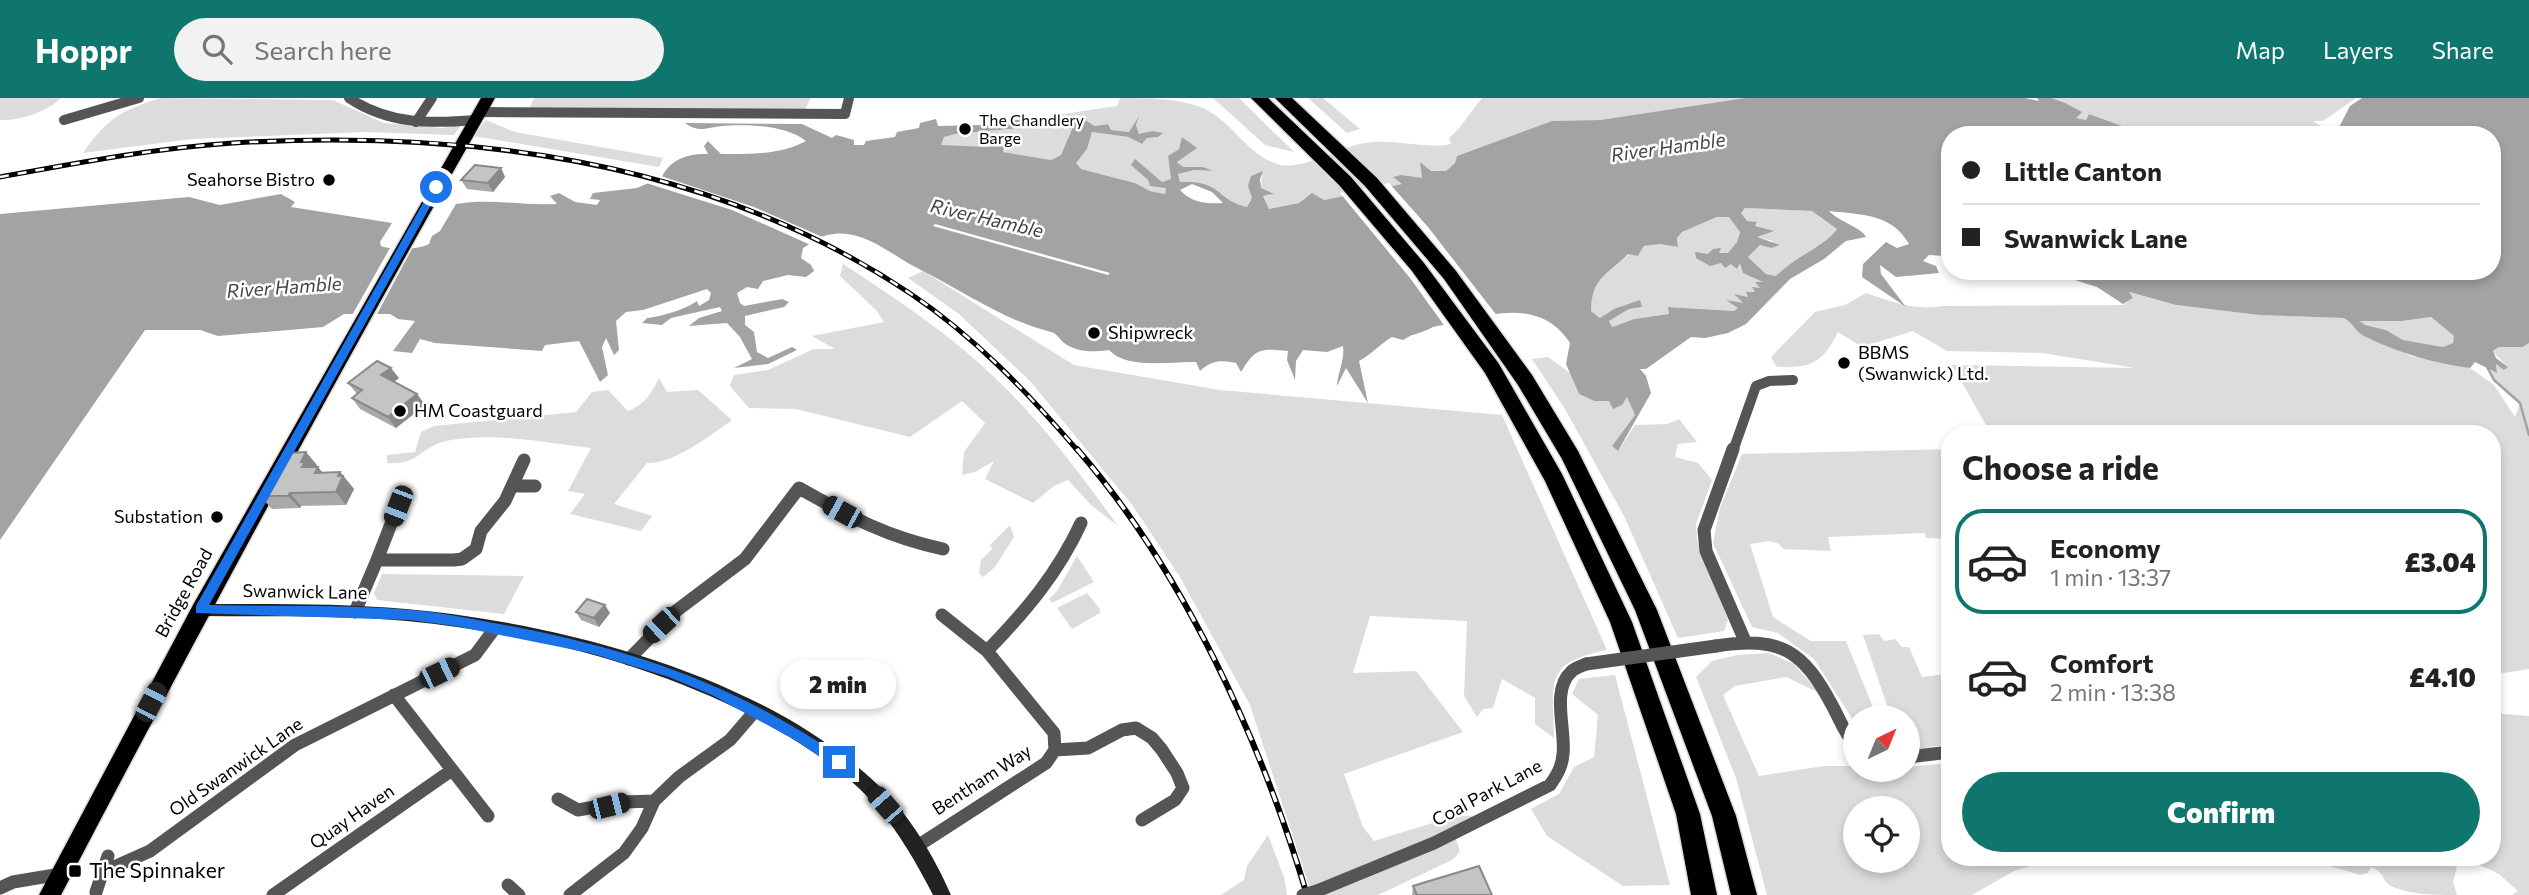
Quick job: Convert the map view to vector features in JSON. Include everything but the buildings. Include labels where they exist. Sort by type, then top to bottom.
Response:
[{"type":"highway","points":[[1259,98],[1345,181],[1394,236],[1461,324],[1502,386],[1556,480],[1621,622],[1688,814],[1704,895]]},
{"type":"highway","points":[[1283,98],[1371,181],[1420,238],[1474,307],[1525,380],[1571,457],[1646,610],[1724,816],[1744,895]]},
{"type":"main road","points":[[478,116],[488,98]]},
{"type":"main road","name":"Bridge Road","points":[[50,895],[200,610],[327,386],[363,316],[478,116]]},
{"type":"street","points":[[64,120],[139,98]]},
{"type":"street","points":[[349,98],[376,113],[416,122],[478,116],[845,114],[849,98]]},
{"type":"street","points":[[416,122],[432,98]]},
{"type":"street","points":[[1793,380],[1769,381],[1756,386],[1704,530],[1706,551],[1745,640],[1780,645],[1806,663],[1819,679],[1843,727]]},
{"type":"street","points":[[377,560],[462,559],[476,549],[481,531],[498,513],[524,460]]},
{"type":"street","points":[[512,486],[536,486]]},
{"type":"street","points":[[629,659],[676,611],[745,559],[799,488],[864,524],[902,540],[943,549]]},
{"type":"street","points":[[355,612],[398,506]]},
{"type":"street","points":[[987,651],[1037,599],[1072,545],[1081,523]]},
{"type":"street","name":"Swanwick Lane","points":[[200,610],[410,615],[590,647],[671,673],[755,711],[839,762],[872,790],[916,846],[942,895]]},
{"type":"street","name":"Bentham Way","points":[[916,846],[1046,763],[1055,750],[1054,733],[987,651],[942,614]]},
{"type":"street","name":"Old Swanwick Lane","points":[[103,872],[150,851],[295,745],[475,655],[495,628]]},
{"type":"street","name":"Coal Park Lane","points":[[1310,893],[1434,843],[1550,785],[1560,774],[1564,759],[1561,689],[1572,670],[1586,664],[1745,640]]},
{"type":"street","points":[[394,695],[488,816]]},
{"type":"street","points":[[570,895],[624,853],[642,828],[654,801],[679,777],[730,740],[755,711]]},
{"type":"street","points":[[1055,750],[1073,751],[1093,746],[1123,728],[1138,728],[1151,736],[1180,775],[1183,788],[1175,800],[1142,820]]},
{"type":"street","points":[[1920,756],[1941,753]]},
{"type":"street","name":"Quay Haven","points":[[273,895],[452,770]]},
{"type":"street","points":[[558,799],[578,810],[623,802],[654,801]]},
{"type":"street","points":[[96,892],[108,856]]},
{"type":"street","points":[[0,888],[13,882],[61,874]]},
{"type":"shaded area","points":[[0,98],[61,98],[32,115],[0,120]]},
{"type":"shaded area","points":[[160,98],[333,100],[384,123],[443,128],[461,125],[454,135],[363,132],[192,139],[83,153],[100,131],[116,117]]},
{"type":"shaded area","points":[[534,98],[811,98],[805,109],[529,109]]},
{"type":"shaded area","points":[[1120,98],[1196,105],[1224,122],[1257,153],[1286,166],[1372,142],[1429,146],[1451,144],[1449,138],[1482,98],[1745,98],[1600,120],[1552,121],[1457,156],[1455,163],[1446,171],[1431,171],[1421,164],[1422,178],[1394,177],[1402,184],[1324,200],[1304,198],[1299,203],[1269,209],[1263,196],[1272,195],[1261,188],[1262,173],[1248,186],[1252,198],[1247,207],[1229,200],[1204,184],[1180,182],[1177,174],[1196,170],[1209,171],[1203,167],[1182,167],[1177,161],[1196,148],[1182,137],[1179,149],[1168,156],[1171,179],[1162,182],[1134,160],[1167,188],[1165,194],[1081,169],[1075,163],[1087,149],[1092,132],[1128,137],[1142,144],[1147,138],[1158,137],[1152,131],[1139,135],[1136,125],[1138,118],[1129,132],[1110,130],[1108,124],[1096,126],[1082,118],[1057,123],[1043,117],[1117,106]]},
{"type":"shaded area","points":[[1213,98],[1239,98],[1294,152],[1265,145]]},
{"type":"shaded area","points":[[1308,98],[1323,98],[1360,129],[1347,133]]},
{"type":"shaded area","points":[[2051,98],[2356,98],[2323,121],[2313,121],[2321,126],[2122,126],[2089,114],[2086,120],[2075,118],[2081,112]]},
{"type":"shaded area","points":[[486,120],[515,132],[663,158],[659,167],[473,136]]},
{"type":"shaded area","points":[[1052,125],[1072,129],[1061,155],[1051,160],[1002,152],[1013,144],[990,147],[940,146],[944,137],[955,134]]},
{"type":"shaded area","points":[[1745,208],[1812,211],[1837,229],[1825,241],[1776,276],[1766,274],[1748,257],[1760,245],[1771,248],[1773,241],[1756,237],[1772,231],[1747,221],[1741,213]]},
{"type":"shaded area","points":[[1717,217],[1729,217],[1740,231],[1737,242],[1729,253],[1718,253],[1713,249],[1721,263],[1739,261],[1766,283],[1749,297],[1735,295],[1744,304],[1729,301],[1739,308],[1734,311],[1669,307],[1669,314],[1634,319],[1611,327],[1609,321],[1629,309],[1642,307],[1614,309],[1600,318],[1591,311],[1594,290],[1598,283],[1629,254],[1638,256],[1644,246],[1660,244],[1678,247],[1677,238],[1682,232]]},
{"type":"shaded area","points":[[843,264],[939,330],[992,375],[1027,410],[1059,448],[1118,526],[1091,505],[1068,480],[1054,486],[1033,503],[985,479],[994,461],[975,472],[962,475],[964,452],[985,423],[962,401],[910,437],[796,409],[749,408],[730,386],[734,375],[768,370],[814,349],[835,349],[812,336],[884,322],[876,310],[840,276]]},
{"type":"shaded area","points":[[923,271],[1074,365],[1220,390],[1502,415],[1607,650],[1572,661],[1556,678],[1553,689],[1554,738],[1535,724],[1535,698],[1502,679],[1493,708],[1483,709],[1477,717],[1464,696],[1467,621],[1370,616],[1353,673],[1416,671],[1463,732],[1344,774],[1363,827],[1374,841],[1455,816],[1471,816],[1476,821],[1454,832],[1460,852],[1452,860],[1378,895],[1312,895],[1250,705],[1180,577],[1133,506],[1030,381],[959,314],[908,278]]},
{"type":"shaded area","points":[[2128,292],[2176,305],[2259,315],[2344,318],[2361,334],[2411,356],[2470,368],[2494,385],[2515,417],[2520,403],[2494,380],[2489,369],[2497,373],[2496,363],[2508,367],[2493,352],[2499,347],[2523,347],[2529,343],[2529,669],[2501,674],[2501,425],[1986,425],[1952,365],[2135,368],[2042,353],[1947,351],[1913,331],[1862,347],[1838,332],[1821,357],[1807,365],[1777,367],[1771,357],[1815,312],[1845,305],[1866,293],[1904,305],[1923,307],[2123,305],[2133,298]]},
{"type":"shaded area","points":[[2431,317],[2455,337],[2453,343],[2443,347],[2403,340],[2386,330],[2359,321],[2402,321]]},
{"type":"shaded area","points":[[1548,357],[1570,373],[1579,394],[1594,401],[1627,396],[1635,415],[1612,446],[1618,451],[1635,425],[1667,424],[1679,419],[1697,442],[1678,444],[1675,457],[1698,463],[1712,480],[1696,524],[1697,540],[1728,620],[1724,631],[1678,638],[1624,516],[1565,409],[1532,359]]},
{"type":"shaded area","points":[[659,378],[667,392],[698,390],[732,420],[679,454],[647,463],[614,504],[652,516],[641,531],[570,514],[585,494],[568,491],[591,448],[518,439],[464,438],[437,444],[406,461],[387,463],[387,455],[415,452],[421,432],[434,426],[576,412],[592,392],[608,390],[628,411],[647,398]]},
{"type":"shaded area","points":[[1941,449],[1941,539],[1926,538],[1925,533],[1828,537],[1831,551],[1783,549],[1779,544],[1770,541],[1750,544],[1773,617],[1811,641],[1846,641],[1872,705],[1843,705],[1814,659],[1778,633],[1752,627],[1713,543],[1720,508],[1742,454]]},
{"type":"shaded area","points":[[1010,525],[1014,537],[995,567],[983,577],[979,573],[981,560],[992,549],[990,545]]},
{"type":"shaded area","points":[[1077,556],[1094,582],[1052,603],[1049,599],[1057,591]]},
{"type":"shaded area","points":[[382,574],[524,576],[504,614],[377,600],[374,593]]},
{"type":"shaded area","points":[[1087,593],[1100,609],[1100,613],[1072,629],[1057,608]]},
{"type":"shaded area","points":[[1879,634],[1884,641],[1895,639],[1902,647],[1909,647],[1922,677],[1941,675],[1941,745],[1920,749],[1920,705],[1887,705],[1863,635]]},
{"type":"shaded area","points":[[1769,653],[1794,664],[1819,693],[1786,677],[1735,686],[1723,695],[1759,776],[1824,766],[1843,766],[1843,782],[1920,782],[1920,766],[1941,764],[1941,866],[2030,866],[2014,871],[1972,895],[1767,895],[1736,778],[1696,677],[1712,661],[1737,655]]},
{"type":"shaded area","points":[[1615,675],[1670,885],[1623,886],[1547,836],[1531,809],[1559,794],[1574,767],[1594,757],[1598,715],[1572,694],[1579,679]]},
{"type":"shaded area","points":[[2501,714],[2529,716],[2529,895],[2512,895],[2518,891],[2499,874],[2482,866],[2501,866]]},
{"type":"shaded area","points":[[1268,835],[1284,877],[1287,895],[1221,895],[1244,880],[1247,866]]},
{"type":"shaded area","points":[[2330,866],[2457,866],[2453,882],[2457,895],[2431,895],[2391,886],[2371,867],[2368,873],[2360,875]]},
{"type":"water","name":"River Hamble","points":[[1745,98],[2025,98],[2039,101],[2037,98],[2051,98],[2082,112],[2076,118],[2086,120],[2089,114],[2122,126],[1941,126],[1941,256],[1929,255],[1923,261],[1936,266],[1939,273],[1896,277],[1880,265],[1881,274],[1906,307],[1862,277],[1863,264],[1886,242],[1897,248],[1909,244],[1902,234],[1894,226],[1875,217],[1829,211],[1860,230],[1866,237],[1846,241],[1824,259],[1790,279],[1746,324],[1728,333],[1705,338],[1691,337],[1646,369],[1640,369],[1646,376],[1651,393],[1618,451],[1612,446],[1635,415],[1627,397],[1622,405],[1613,409],[1609,401],[1594,401],[1579,394],[1566,364],[1570,343],[1557,328],[1542,318],[1525,314],[1489,315],[1433,327],[1403,340],[1392,337],[1359,361],[1368,403],[1346,368],[1337,386],[1343,346],[1327,352],[1303,350],[1296,361],[1295,380],[1287,360],[1288,351],[1260,351],[1250,358],[1241,372],[1236,363],[1230,362],[1212,363],[1200,371],[1196,362],[1138,362],[1117,356],[1109,350],[1079,350],[1068,346],[1053,333],[1017,321],[985,305],[877,244],[840,233],[824,236],[803,248],[801,258],[811,265],[814,271],[806,277],[788,275],[763,281],[758,289],[747,287],[737,293],[744,306],[782,299],[789,302],[784,307],[745,316],[745,325],[754,332],[757,352],[768,358],[792,347],[797,350],[768,364],[734,368],[752,359],[740,337],[727,323],[689,326],[699,318],[722,311],[720,307],[671,318],[662,325],[642,323],[647,318],[673,312],[697,301],[699,306],[709,300],[711,293],[707,289],[643,310],[626,312],[616,321],[619,350],[614,355],[606,338],[602,347],[608,375],[600,382],[579,341],[545,345],[542,351],[435,343],[420,339],[412,353],[393,351],[415,321],[398,319],[390,314],[344,314],[323,327],[218,336],[200,330],[145,330],[0,540],[0,214],[189,197],[220,205],[281,194],[295,202],[291,207],[392,223],[380,242],[381,246],[411,248],[429,244],[456,204],[557,204],[550,196],[559,193],[575,202],[597,205],[600,200],[590,199],[593,193],[637,188],[662,177],[670,166],[681,158],[708,154],[704,146],[708,141],[721,154],[754,154],[786,149],[806,141],[788,132],[765,127],[731,125],[698,129],[685,123],[802,124],[832,138],[836,135],[854,140],[854,145],[864,145],[866,141],[895,137],[897,132],[919,128],[920,123],[936,119],[938,126],[984,125],[1037,117],[1063,123],[1082,118],[1095,126],[1108,124],[1111,130],[1129,132],[1139,116],[1136,125],[1139,134],[1152,131],[1163,133],[1158,137],[1147,138],[1142,144],[1128,137],[1092,132],[1087,149],[1076,163],[1081,169],[1165,194],[1166,188],[1150,186],[1148,180],[1131,165],[1135,159],[1162,182],[1171,179],[1168,156],[1179,149],[1182,137],[1197,148],[1177,162],[1183,167],[1203,167],[1213,171],[1195,170],[1178,174],[1180,182],[1204,184],[1229,200],[1247,207],[1252,198],[1248,186],[1251,176],[1263,171],[1261,188],[1274,194],[1263,196],[1269,209],[1299,203],[1312,193],[1324,200],[1402,184],[1393,177],[1401,175],[1422,178],[1420,162],[1431,171],[1446,171],[1455,163],[1457,156],[1552,121],[1600,120]],"holes":[[[1052,125],[1072,129],[1061,155],[1051,160],[1003,152],[1004,148],[1015,143],[996,143],[990,147],[941,145],[944,137],[955,134]],[[1192,184],[1212,192],[1223,203],[1200,202],[1180,190]],[[1745,208],[1812,211],[1837,229],[1825,241],[1776,276],[1766,274],[1748,257],[1760,245],[1771,248],[1780,245],[1757,237],[1774,231],[1755,226],[1757,222],[1747,221],[1741,213]],[[1717,217],[1729,217],[1740,232],[1737,242],[1728,253],[1719,253],[1721,248],[1713,249],[1708,254],[1695,252],[1696,258],[1710,266],[1721,263],[1725,268],[1731,264],[1737,269],[1740,263],[1743,273],[1763,282],[1755,282],[1760,288],[1752,287],[1755,292],[1746,292],[1748,297],[1734,294],[1743,303],[1726,300],[1738,308],[1734,311],[1668,307],[1669,314],[1634,319],[1612,327],[1609,321],[1629,309],[1642,307],[1640,300],[1614,309],[1600,318],[1591,311],[1594,290],[1598,283],[1628,254],[1638,256],[1644,246],[1660,244],[1678,247],[1677,238],[1682,232]]]},
{"type":"water","points":[[2362,98],[2529,98],[2529,343],[2523,347],[2499,347],[2493,351],[2496,358],[2508,367],[2504,370],[2496,364],[2497,373],[2475,362],[2470,368],[2403,352],[2364,336],[2344,318],[2259,315],[2176,305],[2129,292],[2133,298],[2123,304],[2097,287],[2075,280],[2501,280],[2501,126],[2340,126],[2350,106]],"holes":[[[2431,317],[2454,336],[2453,343],[2443,347],[2403,340],[2386,330],[2365,325],[2360,321],[2402,321]]]},
{"type":"pier","points":[[658,175],[754,207],[827,239],[813,246],[732,210],[643,182]]},
{"type":"pier","points":[[1389,183],[1428,227],[1498,317],[1446,328],[1410,278],[1340,193]]},
{"type":"pier","points":[[935,224],[1110,273],[1108,275],[933,226]]},
{"type":"pier","points":[[413,247],[376,316],[351,317],[390,248]]},
{"type":"waterway","points":[[2486,365],[2494,380],[2520,403],[2529,435]]},
{"type":"railway","points":[[0,177],[175,148],[322,140],[410,142],[499,149],[586,163],[671,184],[754,212],[834,248],[911,294],[979,347],[1040,408],[1078,451]]},
{"type":"railway","points":[[1077,449],[1151,548],[1214,660],[1267,777],[1307,895]]},
{"type":"place","name":"The Chandlery Barge","points":[[965,129]]},
{"type":"place","name":"Seahorse Bistro","points":[[329,180]]},
{"type":"place","name":"Shipwreck","points":[[1094,333]]},
{"type":"place","name":"BBMS (Swanwick) Ltd.","points":[[1844,363]]},
{"type":"place","name":"HM Coastguard","points":[[400,411]]},
{"type":"place","name":"Substation","points":[[217,517]]},
{"type":"place","name":"The Spinnaker","points":[[75,871]]},
{"type":"route","points":[[436,187],[200,610],[410,615],[546,637],[590,647],[671,673],[716,691],[800,736],[839,762]]}]
